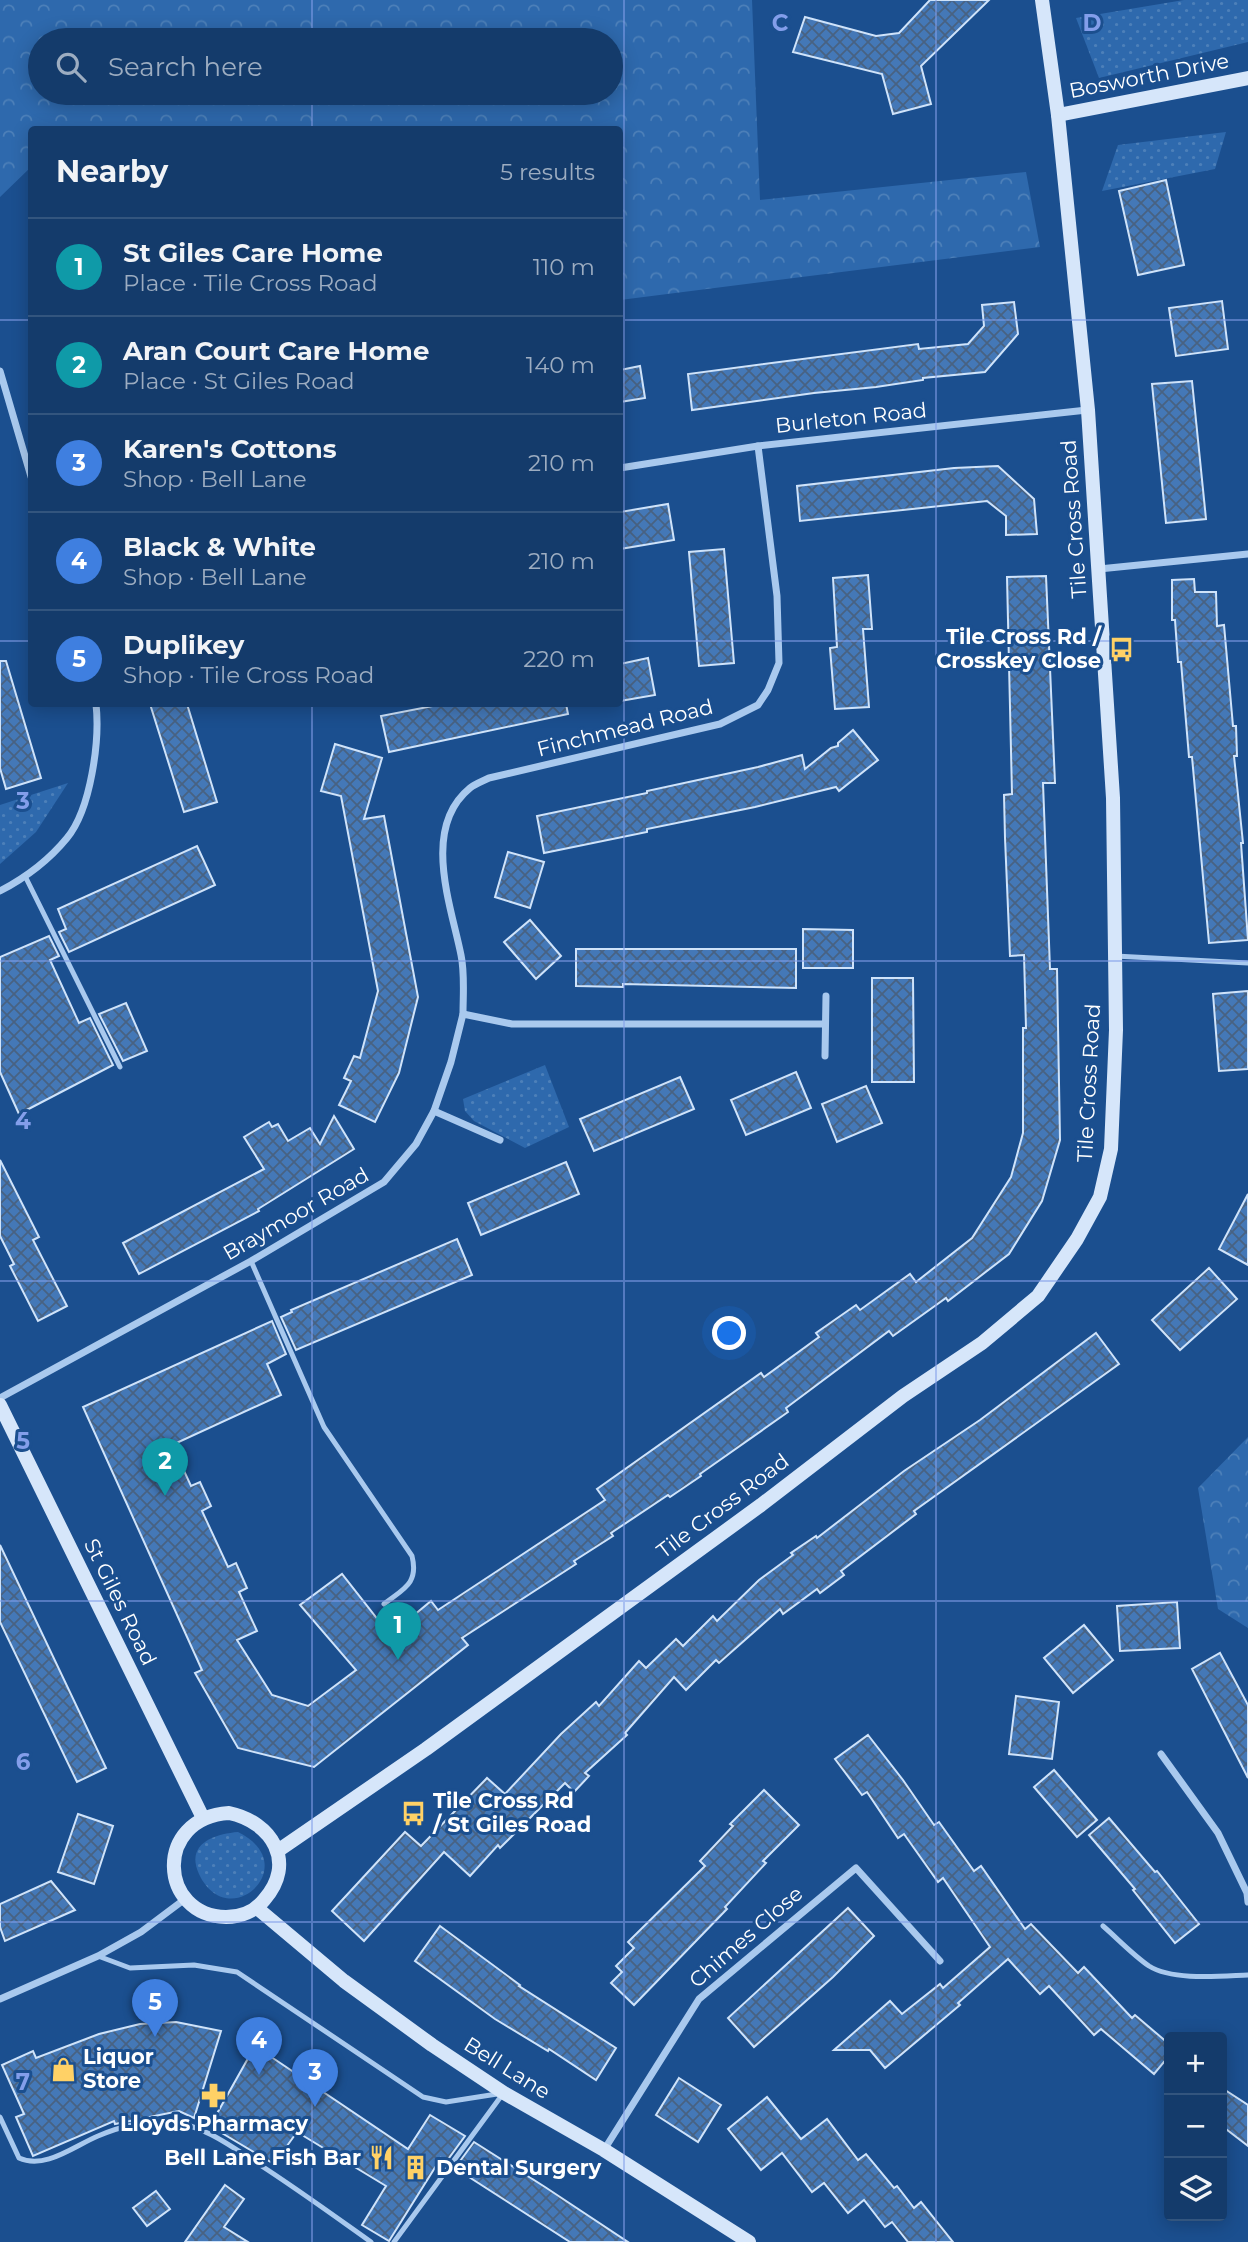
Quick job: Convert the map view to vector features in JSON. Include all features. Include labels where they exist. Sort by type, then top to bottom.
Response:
[{"type":"street","name":"Tile Cross Road","points":[[278,1850],[426,1749],[739,1521],[903,1396],[982,1343],[1038,1296],[1077,1239],[1100,1197],[1111,1149],[1116,1030],[1113,798],[1088,410],[1058,115],[1042,0]]},
{"type":"street","name":"Bosworth Drive","points":[[1058,115],[1248,78]]},
{"type":"street","points":[[0,371],[28,466]]},
{"type":"street","name":"Burleton Road","points":[[623,468],[758,446],[1088,410]]},
{"type":"street","name":"Finchmead Road","points":[[464,1014],[462,959],[441,857],[444,832],[454,807],[470,788],[489,778],[720,724],[758,705],[768,690],[779,663],[777,596],[758,446]]},
{"type":"street","points":[[1099,569],[1248,554]]},
{"type":"street","points":[[0,891],[26,878],[68,837],[79,815],[95,768],[96,707]]},
{"type":"street","points":[[825,1056],[826,996]]},
{"type":"street","points":[[464,1014],[512,1024],[824,1024]]},
{"type":"street","name":"Braymoor Road","points":[[0,1398],[251,1261],[384,1182],[416,1144],[434,1111],[464,1014]]},
{"type":"street","points":[[434,1111],[500,1140]]},
{"type":"street","name":"St Giles Road","points":[[0,1405],[203,1818]]},
{"type":"street","points":[[1161,1754],[1218,1833],[1247,1893],[1248,1902]]},
{"type":"street","points":[[229,1813],[244,1816],[264,1829],[278,1850],[275,1882],[271,1893],[257,1908],[236,1916],[217,1916],[199,1910],[185,1899],[174,1872],[175,1854],[189,1827],[203,1818],[229,1813]]},
{"type":"street","name":"Chimes Close","points":[[604,2150],[699,1999],[856,1868],[940,1961]]},
{"type":"street","points":[[2,1997],[97,1956],[141,1932],[185,1899]]},
{"type":"street","name":"Bell Lane","points":[[257,1908],[344,1981],[432,2045],[504,2093],[604,2150],[749,2242]]},
{"type":"lane","points":[[26,878],[120,1067]]},
{"type":"lane","points":[[1115,956],[1248,963]]},
{"type":"lane","points":[[251,1261],[324,1427],[412,1556],[415,1567],[410,1584],[384,1604]]},
{"type":"lane","points":[[1103,1926],[1149,1966],[1159,1971],[1181,1975],[1248,1975]]},
{"type":"lane","points":[[97,1956],[130,1968],[194,1965],[237,1972],[423,2097],[446,2102],[504,2093]]},
{"type":"lane","points":[[394,2242],[504,2093]]},
{"type":"lane","points":[[0,2116],[19,2158],[30,2163],[50,2158],[107,2133],[148,2123],[172,2122],[213,2135],[282,2179],[371,2242]]},
{"type":"green space","points":[[0,0],[752,0],[760,200],[1026,172],[1040,247],[623,300],[623,126],[28,126],[28,170],[0,197]]},
{"type":"green space","points":[[1184,0],[1248,0],[1248,42],[1099,78],[1076,18]]},
{"type":"green space","points":[[1226,132],[1215,169],[1102,191],[1118,145]]},
{"type":"green space","points":[[68,783],[36,832],[0,864],[0,805]]},
{"type":"green space","points":[[545,1065],[569,1127],[525,1148],[474,1121],[465,1111],[463,1099]]},
{"type":"green space","points":[[1248,1437],[1248,1628],[1218,1609],[1198,1488]]},
{"type":"green space","points":[[238,1832],[257,1846],[264,1861],[263,1876],[255,1889],[242,1897],[227,1898],[212,1891],[199,1874],[196,1855],[204,1842],[211,1838]]},
{"type":"building","points":[[930,0],[989,0],[921,66],[931,104],[893,114],[882,74],[793,52],[805,17],[876,36],[899,33]]},
{"type":"building","points":[[1166,180],[1184,265],[1138,275],[1119,191]]},
{"type":"building","points":[[1222,301],[1228,349],[1176,356],[1169,308]]},
{"type":"building","points":[[1014,302],[1018,334],[985,372],[692,410],[688,374],[918,344],[919,349],[968,344],[984,326],[982,305]]},
{"type":"building","points":[[640,366],[645,398],[623,402],[623,369]]},
{"type":"building","points":[[1192,381],[1206,519],[1166,523],[1152,384]]},
{"type":"building","points":[[998,466],[1034,499],[1037,534],[1006,535],[1006,516],[987,501],[800,521],[797,486],[954,468]]},
{"type":"building","points":[[668,504],[674,540],[623,548],[623,512]]},
{"type":"building","points":[[724,549],[734,663],[699,666],[689,552]]},
{"type":"building","points":[[868,575],[872,629],[863,629],[869,707],[835,709],[830,648],[837,647],[833,578]]},
{"type":"building","points":[[1046,576],[1055,783],[1043,783],[1050,969],[1057,969],[1060,1140],[1042,1201],[1009,1254],[948,1301],[946,1298],[893,1336],[889,1331],[786,1408],[788,1412],[700,1474],[701,1476],[611,1533],[613,1536],[574,1561],[576,1564],[462,1638],[468,1645],[314,1767],[238,1748],[195,1673],[202,1670],[83,1407],[272,1321],[286,1354],[267,1364],[281,1395],[172,1445],[191,1486],[200,1482],[211,1506],[202,1511],[228,1567],[236,1563],[247,1588],[239,1592],[257,1631],[237,1640],[272,1695],[308,1706],[356,1670],[300,1605],[342,1574],[390,1635],[431,1601],[438,1610],[605,1500],[597,1489],[761,1373],[764,1377],[819,1337],[816,1333],[856,1305],[860,1310],[910,1274],[916,1282],[972,1238],[1011,1177],[1023,1133],[1023,1028],[1026,1028],[1024,955],[1010,956],[1005,838],[1004,795],[1012,794],[1007,577]]},
{"type":"building","points":[[1194,579],[1195,592],[1216,592],[1217,626],[1224,625],[1233,726],[1236,726],[1237,756],[1234,756],[1243,843],[1248,940],[1209,943],[1192,757],[1189,757],[1175,620],[1172,620],[1172,580]]},
{"type":"building","points":[[648,658],[655,695],[623,700],[623,663]]},
{"type":"building","points":[[0,661],[6,661],[41,778],[6,789],[0,768]]},
{"type":"building","points":[[151,707],[188,707],[217,802],[184,812]]},
{"type":"building","points":[[428,707],[567,707],[568,714],[389,752],[381,716]]},
{"type":"building","points":[[853,730],[878,760],[839,791],[836,787],[647,829],[647,832],[544,853],[537,816],[647,793],[802,755],[805,769],[831,748],[838,746]]},
{"type":"building","points":[[335,744],[382,758],[364,819],[384,816],[418,997],[399,1073],[375,1122],[339,1105],[351,1081],[344,1078],[354,1056],[360,1058],[378,991],[341,796],[321,791]]},
{"type":"building","points":[[197,846],[215,885],[69,952],[59,932],[66,929],[58,909]]},
{"type":"building","points":[[508,852],[544,862],[530,908],[495,897]]},
{"type":"building","points":[[530,920],[561,956],[536,979],[504,942]]},
{"type":"building","points":[[803,929],[853,930],[853,968],[803,968]]},
{"type":"building","points":[[49,936],[59,956],[50,960],[79,1023],[90,1018],[113,1065],[19,1114],[0,1072],[0,957]]},
{"type":"building","points":[[576,949],[796,949],[796,988],[623,984],[623,987],[576,986]]},
{"type":"building","points":[[872,978],[913,978],[914,1082],[872,1082]]},
{"type":"building","points":[[1248,991],[1248,1069],[1219,1071],[1213,994]]},
{"type":"building","points":[[126,1003],[147,1051],[123,1061],[99,1014]]},
{"type":"building","points":[[796,1072],[811,1108],[746,1135],[731,1100]]},
{"type":"building","points":[[680,1077],[694,1109],[594,1151],[580,1119]]},
{"type":"building","points":[[866,1086],[882,1123],[837,1142],[822,1104]]},
{"type":"building","points":[[334,1116],[354,1149],[258,1209],[259,1211],[139,1274],[123,1243],[264,1169],[244,1137],[269,1122],[272,1127],[278,1124],[288,1141],[310,1128],[320,1144]]},
{"type":"building","points":[[0,1160],[39,1237],[33,1240],[67,1306],[38,1321],[10,1266],[14,1264],[0,1236]]},
{"type":"building","points":[[566,1162],[579,1194],[481,1235],[468,1203]]},
{"type":"building","points":[[1248,1194],[1248,1265],[1219,1249]]},
{"type":"building","points":[[457,1239],[472,1275],[296,1350],[281,1317],[292,1312],[291,1310]]},
{"type":"building","points":[[1209,1268],[1237,1299],[1180,1350],[1152,1320]]},
{"type":"building","points":[[1096,1333],[1119,1364],[914,1511],[916,1514],[841,1571],[844,1575],[820,1593],[817,1589],[783,1614],[780,1609],[719,1663],[716,1660],[686,1690],[674,1677],[625,1733],[627,1735],[585,1773],[589,1776],[574,1792],[565,1783],[500,1848],[498,1845],[470,1876],[444,1852],[364,1941],[332,1911],[405,1832],[421,1846],[487,1778],[505,1794],[561,1734],[596,1702],[599,1706],[639,1661],[646,1668],[676,1639],[683,1646],[713,1616],[717,1621],[759,1580],[793,1555],[791,1553],[816,1536],[817,1538],[904,1471],[980,1420]]},
{"type":"building","points":[[0,1545],[106,1768],[77,1782],[0,1622]]},
{"type":"building","points":[[1177,1602],[1180,1648],[1120,1651],[1117,1606]]},
{"type":"building","points":[[1084,1625],[1113,1660],[1073,1693],[1044,1658]]},
{"type":"building","points":[[1220,1653],[1248,1705],[1248,1778],[1192,1669]]},
{"type":"building","points":[[1016,1696],[1059,1702],[1052,1759],[1009,1754]]},
{"type":"building","points":[[868,1735],[934,1825],[939,1822],[974,1871],[981,1866],[1025,1929],[1031,1924],[1078,1973],[1084,1967],[1132,2018],[1135,2015],[1164,2040],[1164,2062],[1154,2074],[1101,2029],[1094,2035],[1049,1986],[1040,1994],[1008,1959],[958,2003],[960,2005],[885,2068],[870,2050],[834,2050],[890,2001],[902,2014],[940,1984],[943,1988],[990,1947],[943,1878],[938,1882],[904,1834],[898,1838],[867,1792],[862,1795],[835,1759]]},
{"type":"building","points":[[1054,1770],[1097,1820],[1077,1837],[1034,1787]]},
{"type":"building","points":[[764,1790],[799,1825],[763,1861],[766,1863],[725,1907],[727,1909],[634,2005],[611,1983],[622,1972],[616,1966],[634,1948],[628,1942],[705,1866],[700,1861],[733,1826],[730,1824]]},
{"type":"building","points":[[78,1814],[113,1826],[94,1884],[58,1872]]},
{"type":"building","points":[[1109,1818],[1155,1872],[1157,1871],[1199,1924],[1175,1943],[1133,1890],[1135,1889],[1089,1835]]},
{"type":"building","points":[[51,1881],[75,1910],[5,1941],[0,1927],[0,1904]]},
{"type":"building","points":[[848,1908],[874,1936],[833,1977],[754,2047],[728,2018]]},
{"type":"building","points":[[440,1926],[519,1986],[616,2048],[596,2080],[549,2049],[548,2051],[495,2019],[415,1961]]},
{"type":"building","points":[[176,2022],[221,2031],[194,2118],[179,2111],[115,2124],[114,2121],[33,2156],[16,2117],[24,2114],[2,2065],[33,2051],[36,2058],[99,2034],[140,2024]]},
{"type":"building","points":[[255,2046],[408,2149],[430,2115],[465,2136],[446,2162],[441,2158],[389,2241],[362,2225],[386,2186],[297,2132],[274,2164],[210,2126]]},
{"type":"building","points":[[679,2078],[721,2105],[698,2142],[656,2115]]},
{"type":"building","points":[[1227,2091],[1248,2105],[1248,2146],[1227,2130]]},
{"type":"building","points":[[767,2097],[801,2139],[827,2119],[858,2160],[866,2154],[914,2208],[921,2202],[953,2242],[908,2242],[892,2222],[885,2227],[864,2200],[848,2213],[824,2183],[812,2192],[782,2153],[761,2170],[728,2129]]},
{"type":"building","points":[[474,2142],[628,2242],[570,2242],[455,2168]]},
{"type":"building","points":[[225,2185],[244,2199],[224,2227],[248,2242],[185,2242]]},
{"type":"building","points":[[156,2191],[170,2209],[147,2226],[133,2208]]},
{"type":"place","name":"Tile Cross Rd / Crosskey Close","points":[[1121,649]]},
{"type":"place","name":"Aran Court Care Home","points":[[165,1496]]},
{"type":"place","name":"St Giles Care Home","points":[[398,1660]]},
{"type":"place","name":"Tile Cross Rd / St Giles Road","points":[[413,1813]]},
{"type":"place","name":"Duplikey","points":[[155,2037]]},
{"type":"place","name":"Liquor Store","points":[[63,2069]]},
{"type":"place","name":"Black & White","points":[[259,2075]]},
{"type":"place","name":"Lloyds Pharmacy","points":[[214,2095]]},
{"type":"place","name":"Karen's Cottons","points":[[315,2107]]},
{"type":"place","name":"Bell Lane Fish Bar","points":[[381,2158]]},
{"type":"place","name":"Dental Surgery","points":[[416,2168]]}]
